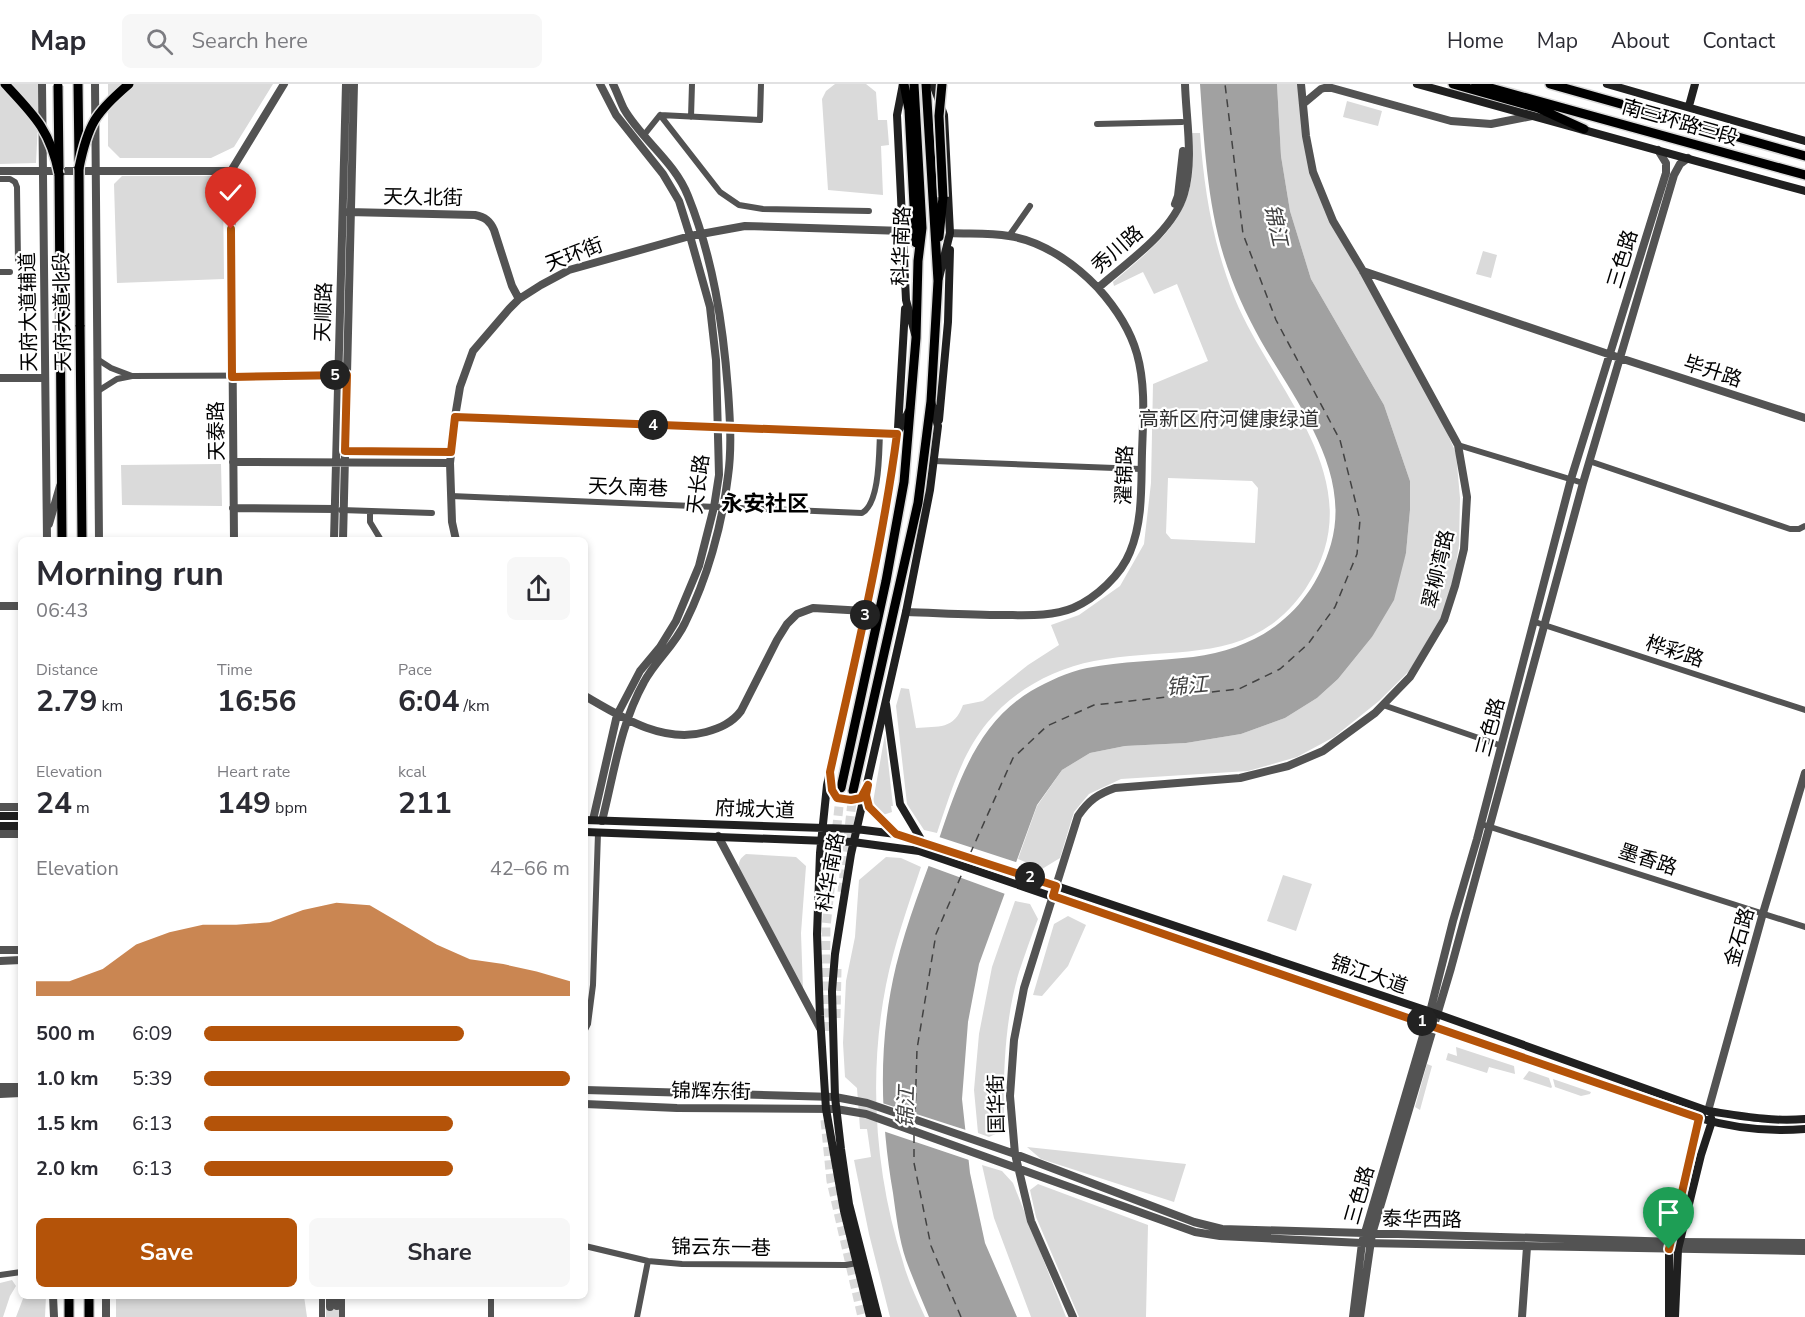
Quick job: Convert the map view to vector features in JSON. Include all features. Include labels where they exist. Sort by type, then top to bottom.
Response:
[{"type":"main road","points":[[5,84],[41,125],[54,152],[59,174]]},
{"type":"main road","name":"天府大道北段","points":[[58,84],[62,537]]},
{"type":"main road","name":"天府大道北段","points":[[78,84],[82,537]]},
{"type":"main road","points":[[79,168],[90,127],[104,105],[129,84]]},
{"type":"main road","points":[[903,84],[909,110],[918,261]]},
{"type":"main road","points":[[897,434],[906,300],[897,115],[903,84]]},
{"type":"main road","name":"科华南路","points":[[841,788],[886,581],[904,482],[916,338],[921,228],[914,84]]},
{"type":"main road","name":"科华南路","points":[[853,791],[918,503],[932,401],[939,280],[932,203],[926,84]]},
{"type":"main road","points":[[933,84],[944,115],[951,233],[948,322],[938,426]]},
{"type":"main road","points":[[937,260],[943,197],[939,116],[942,84]]},
{"type":"main road","points":[[1417,84],[1805,191]]},
{"type":"main road","points":[[1453,84],[1538,108],[1584,129]]},
{"type":"main road","name":"南三环路三段","points":[[1476,84],[1805,175]]},
{"type":"main road","points":[[1550,84],[1805,156]]},
{"type":"main road","points":[[1607,84],[1805,141]]},
{"type":"main road","points":[[1689,106],[1695,84]]},
{"type":"main road","points":[[939,280],[951,233]]},
{"type":"main road","points":[[906,300],[916,338]]},
{"type":"main road","name":"科华南路","points":[[870,1317],[844,1210],[826,1109],[830,1097],[831,991],[856,829],[867,790],[885,698],[921,541],[938,426],[932,401]]},
{"type":"main road","name":"科华南路","points":[[878,1317],[849,1204],[836,1109],[830,1097],[820,1028],[817,934],[823,827],[830,772],[866,611],[897,434],[910,409]]},
{"type":"main road","points":[[886,506],[904,482]]},
{"type":"main road","points":[[918,503],[921,541]]},
{"type":"main road","points":[[885,698],[900,804],[922,841]]},
{"type":"main road","points":[[830,772],[832,790],[837,798],[851,800],[861,798],[867,790]]},
{"type":"main road","points":[[867,790],[869,807],[896,834]]},
{"type":"main road","points":[[0,816],[18,816]]},
{"type":"main road","name":"府城大道","points":[[594,820],[823,827],[896,834],[1027,876]]},
{"type":"main road","points":[[0,826],[18,826]]},
{"type":"main road","name":"府城大道","points":[[588,832],[854,842],[919,851],[1024,886]]},
{"type":"main road","name":"锦江大道","points":[[1027,876],[1433,1013],[1708,1111],[1753,1119],[1788,1121],[1805,1119]]},
{"type":"main road","name":"锦江大道","points":[[1024,886],[1699,1118],[1752,1128],[1789,1131],[1805,1129]]},
{"type":"main road","points":[[1669,1317],[1674,1245],[1699,1118],[1708,1111],[1712,1122],[1674,1245],[1676,1317]]},
{"type":"main road","points":[[69,1299],[69,1317]]},
{"type":"main road","points":[[89,1299],[89,1317]]},
{"type":"street","name":"天府大道辅道","points":[[42,84],[47,536]]},
{"type":"street","points":[[95,84],[99,537]]},
{"type":"street","points":[[0,171],[231,171],[284,84]]},
{"type":"street","name":"天顺路","points":[[334,537],[346,84]]},
{"type":"street","name":"天顺路","points":[[343,537],[354,84]]},
{"type":"street","name":"天长路","points":[[594,820],[616,715],[640,671],[660,648],[676,621],[699,566],[714,507],[719,475],[716,360],[710,307],[690,236],[679,201],[663,174],[616,115],[600,84]]},
{"type":"street","name":"天长路","points":[[594,820],[626,720],[645,680],[668,652],[685,624],[707,568],[723,508],[728,475],[730,428],[719,303],[701,233],[687,194],[670,165],[624,109],[613,84]]},
{"type":"street","points":[[691,117],[692,84]]},
{"type":"street","points":[[660,115],[760,120],[761,84]]},
{"type":"street","name":"秀川路","points":[[1098,288],[1106,274],[1150,238],[1179,196],[1183,157],[1179,84]]},
{"type":"street","name":"秀川路","points":[[1098,288],[1161,233],[1184,195],[1189,156],[1185,84]]},
{"type":"street","name":"翠柳湾路","points":[[1056,886],[1078,816],[1087,802],[1099,794],[1115,788],[1240,778],[1288,765],[1323,751],[1375,713],[1410,677],[1444,620],[1455,586],[1464,549],[1467,497],[1458,445],[1333,220],[1313,172],[1306,136],[1301,84]]},
{"type":"street","points":[[1303,104],[1324,86],[1451,121],[1491,124],[1532,116]]},
{"type":"street","points":[[644,135],[660,115]]},
{"type":"street","points":[[660,115],[720,192],[738,205],[763,209],[869,211]]},
{"type":"street","points":[[1097,124],[1182,122]]},
{"type":"street","name":"三色路","points":[[1433,1013],[1453,921],[1502,746],[1571,480],[1666,173],[1666,163],[1659,150]]},
{"type":"street","name":"三色路","points":[[1353,1317],[1366,1244],[1433,1013],[1491,827],[1589,461],[1674,175],[1680,164],[1688,158]]},
{"type":"street","name":"天泰路","points":[[231,171],[234,537]]},
{"type":"street","points":[[0,179],[10,179],[17,187],[18,262]]},
{"type":"street","points":[[1010,236],[1030,206]]},
{"type":"street","name":"天久北街","points":[[342,212],[483,217],[490,222],[494,230],[512,286],[519,299]]},
{"type":"street","name":"天环街","points":[[455,537],[452,522],[450,463],[460,387],[473,351],[519,299],[569,270],[701,233],[745,226],[904,231]]},
{"type":"street","name":"濯锦路","points":[[906,612],[1030,615],[1052,614],[1074,608],[1100,591],[1120,569],[1130,553],[1138,528],[1143,399],[1137,355],[1118,313],[1098,288],[1056,254],[1032,242],[1010,236],[951,233]]},
{"type":"street","name":"毕升路","points":[[1363,271],[1805,418]]},
{"type":"street","points":[[0,272],[10,272]]},
{"type":"street","points":[[97,359],[111,368],[132,376]]},
{"type":"street","points":[[98,391],[117,379],[132,376],[347,375]]},
{"type":"street","points":[[0,378],[45,378]]},
{"type":"street","points":[[455,417],[897,434]]},
{"type":"street","name":"天久南巷","points":[[451,496],[862,513],[871,504],[876,481],[880,433]]},
{"type":"street","points":[[1458,445],[1583,483]]},
{"type":"street","points":[[336,451],[451,452]]},
{"type":"street","points":[[934,461],[1141,469]]},
{"type":"street","points":[[1589,461],[1790,529],[1799,529],[1805,525]]},
{"type":"street","points":[[233,462],[450,463]]},
{"type":"street","points":[[47,536],[62,479]]},
{"type":"street","points":[[233,508],[432,513]]},
{"type":"street","points":[[370,512],[370,522],[379,537]]},
{"type":"street","points":[[0,606],[18,606]]},
{"type":"street","points":[[588,698],[626,720],[662,733],[698,734],[717,729],[734,720],[741,711],[786,624],[797,614],[813,608],[866,611]]},
{"type":"street","name":"桦彩路","points":[[1535,622],[1805,710]]},
{"type":"street","points":[[1383,705],[1502,746]]},
{"type":"street","name":"金石路","points":[[1708,1111],[1763,913],[1805,774]]},
{"type":"street","points":[[0,807],[18,807]]},
{"type":"street","name":"墨香路","points":[[1481,824],[1805,927]]},
{"type":"street","points":[[588,1024],[592,985],[598,833]]},
{"type":"street","points":[[0,834],[18,834]]},
{"type":"street","points":[[718,836],[820,1028]]},
{"type":"street","name":"国华街","points":[[1056,886],[1024,988],[1018,1016],[1010,1096],[1017,1168],[1031,1221],[1073,1317]]},
{"type":"street","points":[[0,950],[18,950]]},
{"type":"street","points":[[0,961],[18,960]]},
{"type":"street","points":[[0,1087],[18,1087]]},
{"type":"street","name":"锦辉东街","points":[[588,1090],[830,1097],[867,1103]]},
{"type":"street","points":[[602,1105],[599,1099],[604,1091]]},
{"type":"street","points":[[0,1094],[18,1094]]},
{"type":"street","name":"泰华西路","points":[[867,1103],[1015,1154],[1194,1222],[1222,1229],[1805,1251]]},
{"type":"street","name":"锦辉东街","points":[[588,1104],[677,1108],[836,1109],[866,1114],[989,1156]]},
{"type":"street","name":"泰华西路","points":[[989,1156],[1195,1232],[1220,1236],[1366,1244],[1527,1247],[1805,1243]]},
{"type":"street","name":"三色路","points":[[1360,1317],[1366,1244]]},
{"type":"street","name":"锦云东一巷","points":[[588,1247],[648,1261],[694,1264],[846,1265],[857,1263]]},
{"type":"street","points":[[1522,1317],[1527,1247]]},
{"type":"street","points":[[637,1317],[648,1261]]},
{"type":"street","points":[[0,1275],[18,1272]]},
{"type":"street","points":[[53,1299],[54,1317]]},
{"type":"street","points":[[106,1299],[106,1317]]},
{"type":"street","points":[[322,1299],[323,1316]]},
{"type":"street","points":[[331,1299],[334,1307],[338,1299]]},
{"type":"street","points":[[339,1299],[341,1316]]},
{"type":"street","points":[[491,1299],[491,1317]]},
{"type":"green space","points":[[0,84],[40,84],[36,163],[0,164]]},
{"type":"green space","points":[[108,84],[273,84],[234,147],[211,158],[120,158],[108,146]]},
{"type":"green space","points":[[835,84],[866,84],[876,92],[878,120],[887,120],[889,145],[881,146],[883,195],[828,190],[822,99],[826,91]]},
{"type":"green space","points":[[1277,84],[1298,84],[1311,174],[1382,311],[1436,408],[1456,453],[1460,498],[1459,545],[1454,577],[1443,615],[1410,670],[1379,701],[1334,737],[1297,757],[1248,771],[1121,779],[1089,794],[1074,812],[1060,858],[1042,869],[1018,859],[1037,806],[1062,770],[1090,753],[1125,746],[1186,743],[1241,734],[1285,718],[1317,698],[1338,679],[1372,637],[1406,553],[1410,481],[1384,405],[1311,279],[1290,211],[1281,156]]},
{"type":"green space","points":[[1347,101],[1382,111],[1378,126],[1343,117]]},
{"type":"green space","name":"高新区府河健康绿道","points":[[1192,133],[1200,133],[1211,217],[1227,279],[1252,334],[1293,403],[1311,439],[1324,475],[1330,511],[1325,549],[1306,588],[1285,613],[1261,631],[1236,642],[1210,648],[1094,661],[1049,675],[1022,691],[987,723],[970,748],[957,776],[937,833],[924,830],[907,804],[896,706],[901,688],[909,689],[916,728],[950,723],[963,705],[983,701],[1028,665],[1059,645],[1051,625],[1079,615],[1120,586],[1144,544],[1151,483],[1153,384],[1208,361],[1177,284],[1154,294],[1143,272],[1114,286],[1113,282],[1152,248],[1174,223],[1182,209],[1192,175]],"holes":[[[1168,478],[1252,481],[1258,488],[1255,543],[1171,539],[1166,533]]]},
{"type":"green space","points":[[122,176],[214,176],[223,186],[224,279],[117,283],[114,184]]},
{"type":"green space","points":[[1483,251],[1497,255],[1491,278],[1476,274]]},
{"type":"green space","points":[[221,464],[222,506],[122,505],[121,465]]},
{"type":"green space","points":[[885,734],[893,806],[891,806],[892,812],[883,815],[873,802]]},
{"type":"green space","points":[[746,854],[796,857],[806,866],[801,933],[803,990],[739,872],[740,862]]},
{"type":"green space","points":[[886,857],[901,858],[921,867],[889,970],[880,1019],[876,1089],[881,1160],[893,1229],[905,1269],[925,1317],[890,1317],[869,1234],[854,1160],[871,1157],[867,1129],[860,1129],[857,1088],[845,1077],[843,1043],[846,981],[855,937],[859,880]]},
{"type":"green space","points":[[1283,875],[1312,884],[1296,931],[1267,921]]},
{"type":"green space","points":[[1015,901],[1030,904],[1038,919],[1019,972],[1010,1010],[1004,1070],[1004,1130],[989,1137],[978,1133],[974,1090],[979,1034],[992,967]]},
{"type":"green space","points":[[1068,916],[1086,925],[1068,966],[1042,996],[1033,995],[1054,924]]},
{"type":"green space","points":[[1456,1047],[1514,1066],[1515,1074],[1489,1067],[1487,1073],[1446,1060],[1448,1053],[1457,1056]]},
{"type":"green space","points":[[1427,1064],[1432,1066],[1420,1110],[1415,1107]]},
{"type":"green space","points":[[1529,1071],[1549,1078],[1552,1087],[1523,1079]]},
{"type":"green space","points":[[1553,1079],[1591,1092],[1581,1096],[1555,1087]]},
{"type":"green space","points":[[1027,1147],[1186,1164],[1174,1202],[1041,1159]]},
{"type":"green space","points":[[982,1165],[1002,1171],[1013,1183],[1066,1317],[1031,1317],[994,1218]]},
{"type":"green space","points":[[1038,1184],[1148,1225],[1146,1317],[1079,1317],[1036,1217],[1030,1190]]},
{"type":"green space","points":[[12,1280],[16,1286],[3,1317],[0,1317],[0,1283]]},
{"type":"green space","points":[[23,1299],[46,1299],[45,1317],[16,1317]]},
{"type":"green space","points":[[116,1299],[304,1299],[307,1317],[116,1317]]},
{"type":"water","name":"锦江","points":[[1200,84],[1277,84],[1281,156],[1290,211],[1311,279],[1384,405],[1410,481],[1406,553],[1394,600],[1372,637],[1338,679],[1317,698],[1285,718],[1241,734],[1186,743],[1125,746],[1090,753],[1062,770],[1037,805],[979,964],[968,1022],[962,1099],[970,1173],[985,1243],[1017,1317],[929,1317],[906,1260],[898,1227],[883,1108],[886,1022],[890,994],[905,933],[955,794],[973,754],[997,719],[1013,704],[1031,691],[1058,677],[1100,666],[1193,657],[1218,652],[1262,635],[1297,607],[1311,589],[1331,544],[1335,516],[1334,490],[1327,463],[1304,412],[1250,321],[1236,289],[1218,236],[1210,193]]},
{"type":"pier","points":[[936,836],[1019,863],[1008,895],[926,865]]},
{"type":"pier","points":[[879,1102],[969,1131],[972,1161],[880,1130]]},
{"type":"ferry route","points":[[970,854],[1013,758],[1047,726],[1094,705],[1239,689],[1280,669],[1308,644],[1335,607],[1357,554],[1360,520],[1340,440],[1276,320],[1243,234],[1225,84]]},
{"type":"ferry route","points":[[915,1115],[917,1049],[936,934],[964,869]]},
{"type":"ferry route","points":[[914,1135],[914,1163],[931,1246],[961,1317]]},
{"type":"tunnel","points":[[825,1031],[826,927],[841,788]]},
{"type":"tunnel","points":[[842,892],[853,793]]},
{"type":"tunnel","points":[[836,1018],[837,969]]},
{"type":"tunnel","points":[[825,1120],[831,1181],[862,1317]]},
{"type":"tunnel","points":[[337,1306],[337,1317]]},
{"type":"tunnel","points":[[330,1307],[330,1317]]},
{"type":"district","name":"永安社区","points":[[765,503]]},
{"type":"route","points":[[231,229],[232,377],[347,375],[345,451],[451,452],[455,417],[897,434],[892,473],[866,611],[830,772],[832,790],[837,798],[851,800],[861,798],[868,785],[866,795],[869,807],[896,834],[1056,886],[1053,896],[1699,1118],[1669,1249]]}]
